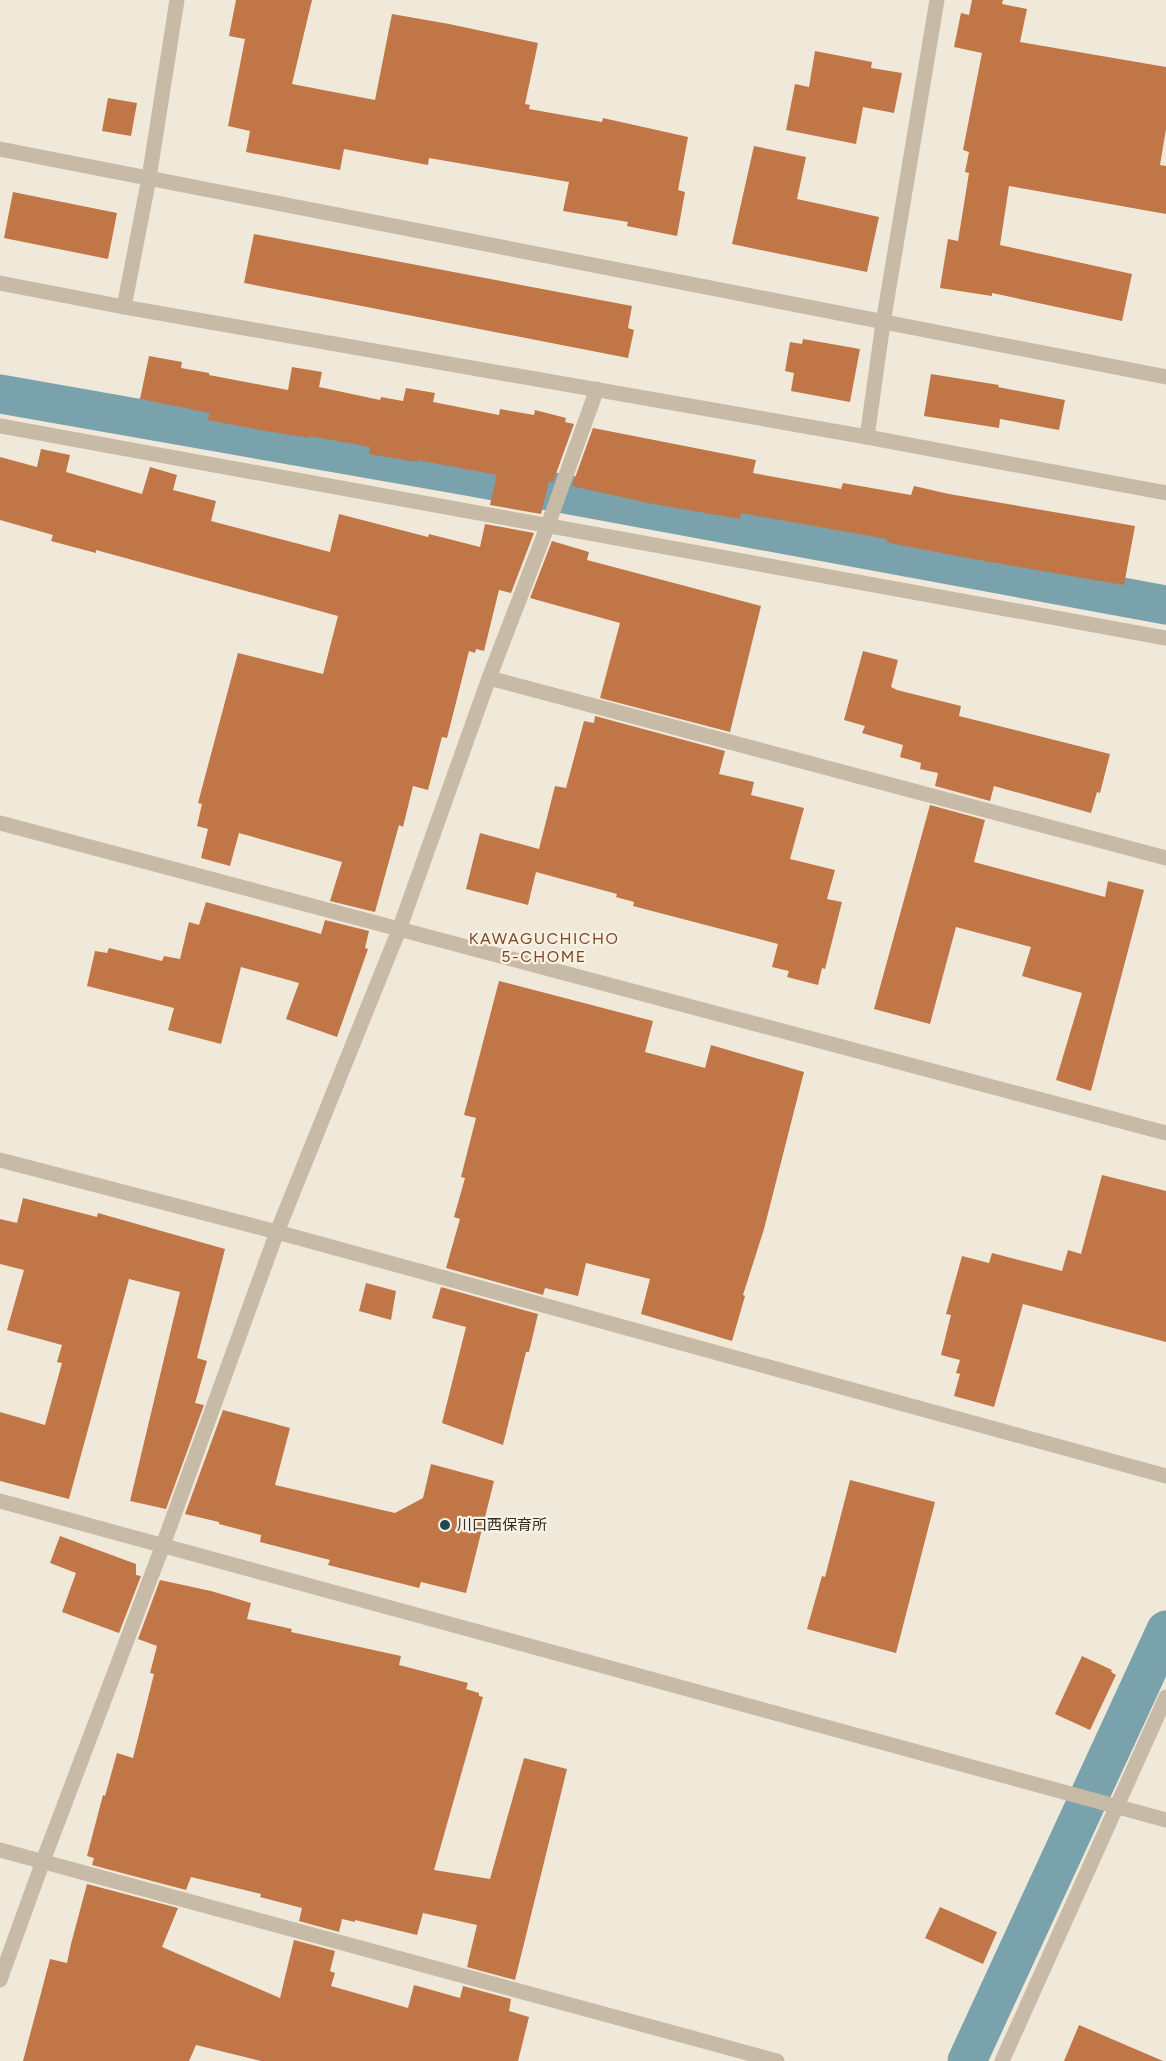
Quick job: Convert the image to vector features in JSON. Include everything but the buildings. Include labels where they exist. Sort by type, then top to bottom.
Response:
[{"type":"street","points":[[124,307],[149,178],[177,0]]},
{"type":"street","points":[[867,437],[883,323],[937,0]]},
{"type":"street","points":[[0,149],[1166,377]]},
{"type":"street","points":[[0,283],[124,307],[867,437],[1166,493]]},
{"type":"street","points":[[0,1980],[277,1232],[399,930],[489,678],[597,389]]},
{"type":"street","points":[[0,426],[1166,638]]},
{"type":"street","points":[[489,678],[1166,858]]},
{"type":"street","points":[[0,824],[1166,1133]]},
{"type":"street","points":[[0,1160],[277,1232],[1166,1476]]},
{"type":"street","points":[[0,1501],[1166,1820]]},
{"type":"street","points":[[1002,2061],[1166,1697]]},
{"type":"street","points":[[0,1850],[777,2061]]},
{"type":"waterway","points":[[0,394],[467,476],[1166,605]]},
{"type":"waterway","points":[[967,2061],[1166,1630]]},
{"type":"place","name":"川口西保育所","points":[[445,1525]]},
{"type":"district","name":"KAWAGUCHICHO 5-CHOME","points":[[544,947]]}]
